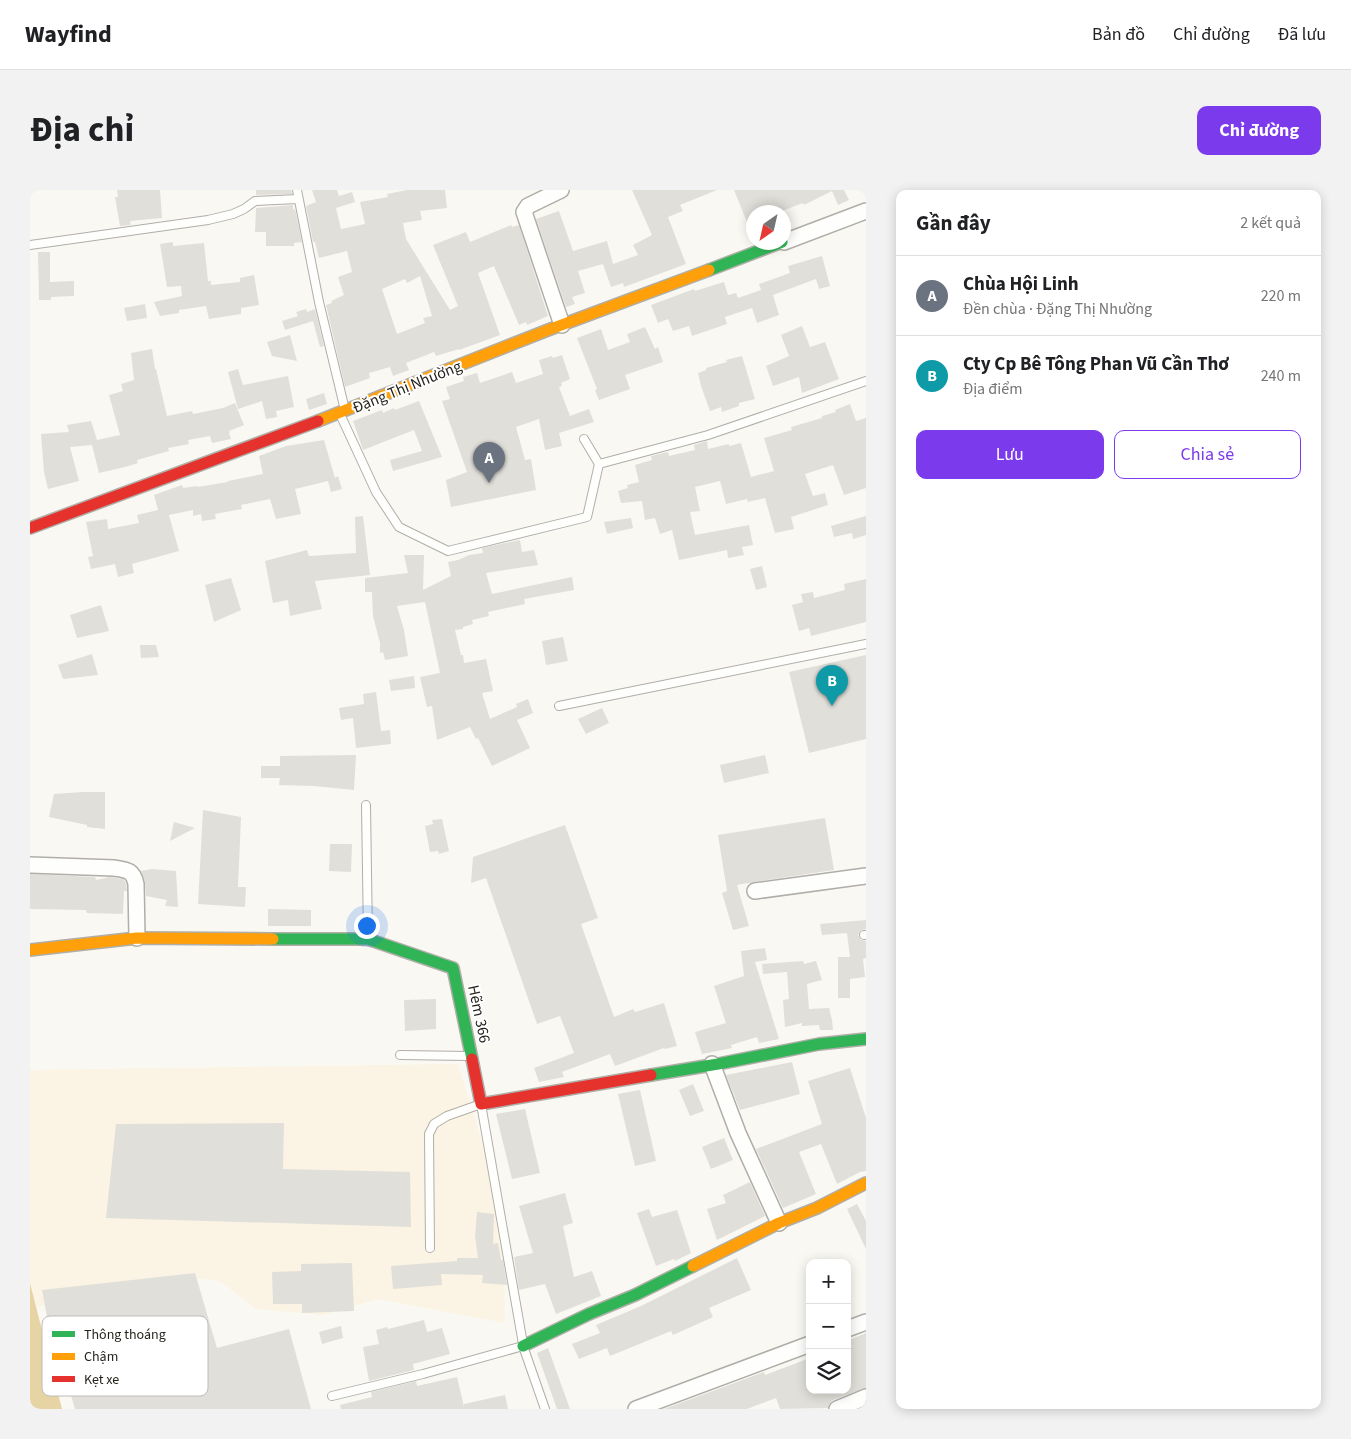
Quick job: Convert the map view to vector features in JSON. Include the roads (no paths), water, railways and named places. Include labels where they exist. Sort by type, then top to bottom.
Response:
[{"type":"street","points":[[561,190],[528,206],[524,212],[562,325]]},
{"type":"street","name":"Đặng Thị Nhường","points":[[791,239],[866,211]]},
{"type":"street","name":"Đặng Thị Nhường","points":[[30,528],[343,412],[562,325],[762,250]]},
{"type":"street","points":[[30,865],[114,868],[127,870],[132,873],[136,884],[137,938]]},
{"type":"street","points":[[755,891],[866,876]]},
{"type":"street","name":"Hẽm 366","points":[[30,950],[137,938],[368,939],[453,968],[481,1104]]},
{"type":"street","points":[[481,1104],[819,1044],[866,1039]]},
{"type":"street","points":[[712,1064],[738,1133],[780,1223]]},
{"type":"street","points":[[523,1346],[589,1314],[635,1295],[780,1223],[817,1208],[866,1184]]},
{"type":"street","points":[[851,1328],[866,1322]]},
{"type":"street","points":[[636,1409],[806,1345]]},
{"type":"street","points":[[837,1409],[866,1397]]},
{"type":"lane","points":[[297,190],[343,412],[376,492],[399,527],[448,551],[587,517],[599,464],[584,439]]},
{"type":"lane","points":[[30,245],[208,220],[233,214],[244,209],[254,201],[298,199]]},
{"type":"lane","points":[[599,464],[708,435],[866,381]]},
{"type":"lane","points":[[559,706],[866,644]]},
{"type":"lane","points":[[366,805],[368,939]]},
{"type":"lane","points":[[400,1054],[471,1056]]},
{"type":"lane","points":[[430,1248],[429,1134],[434,1124],[440,1120],[481,1104],[523,1346],[545,1409]]},
{"type":"lane","points":[[332,1396],[423,1374],[523,1346]]},
{"type":"place","name":"Chùa Hội Linh","points":[[489,483]]},
{"type":"place","name":"Cty Cp Bê Tông Phan Vũ Cần Thơ","points":[[832,706]]}]
